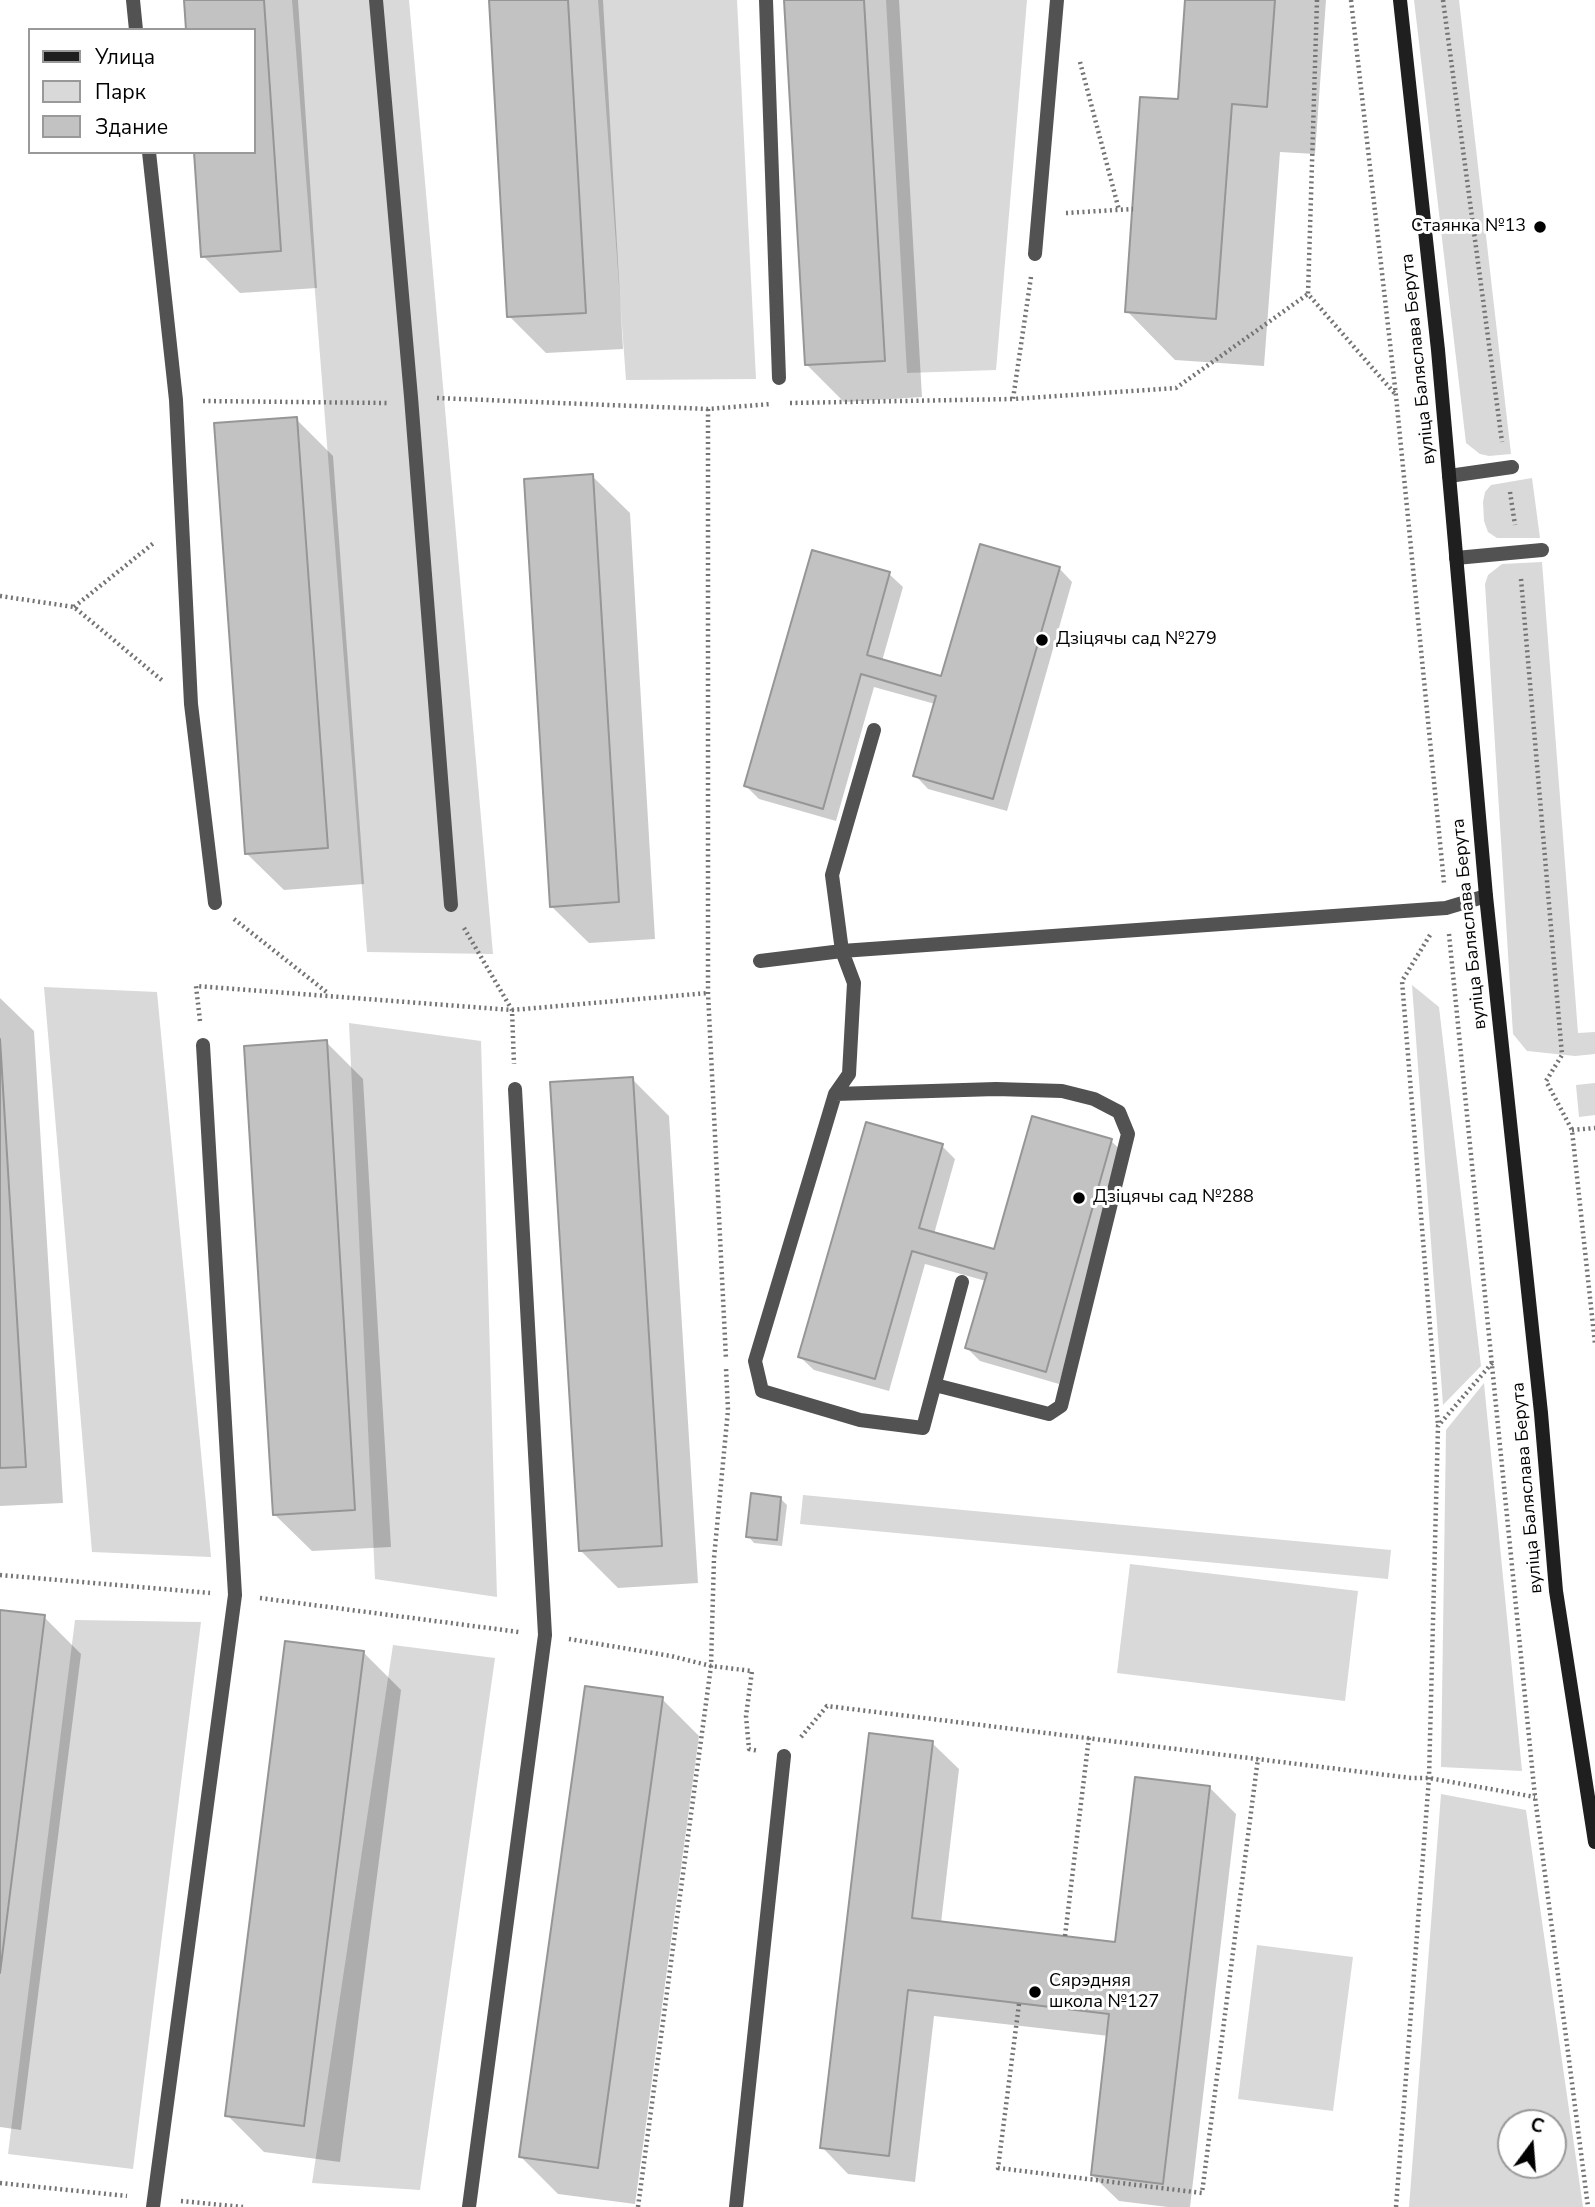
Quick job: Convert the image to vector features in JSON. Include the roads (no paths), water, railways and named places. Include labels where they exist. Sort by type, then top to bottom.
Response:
[{"type":"street","name":"вуліца Баляслава Берута","points":[[1400,0],[1438,350],[1486,896],[1538,1387],[1556,1591],[1595,1842]]},
{"type":"lane","points":[[133,0],[136,28]]},
{"type":"lane","points":[[376,0],[451,905]]},
{"type":"lane","points":[[766,0],[779,378]]},
{"type":"lane","points":[[1035,254],[1057,0]]},
{"type":"lane","points":[[149,154],[176,400],[191,704],[215,903]]},
{"type":"lane","points":[[1449,476],[1509,468]]},
{"type":"lane","points":[[1455,558],[1542,550]]},
{"type":"lane","points":[[874,730],[832,876],[842,951],[854,983],[849,1074],[835,1094],[755,1361],[762,1391],[860,1420],[923,1429],[962,1283]]},
{"type":"lane","points":[[760,961],[842,951],[1446,908],[1486,896]]},
{"type":"lane","points":[[154,2203],[235,1595],[203,1045]]},
{"type":"lane","points":[[469,2207],[545,1635],[515,1089]]},
{"type":"lane","points":[[835,1094],[996,1089],[1062,1091],[1094,1098],[1119,1112],[1128,1134],[1061,1406],[1049,1414],[935,1385]]},
{"type":"lane","points":[[736,2207],[784,1756]]},
{"type":"place","name":"Стаянка №13","points":[[1540,227]]},
{"type":"place","name":"Дзіцячы сад №279","points":[[1042,640]]},
{"type":"place","name":"Дзіцячы сад №288","points":[[1079,1198]]},
{"type":"place","name":"Сярэдняя школа №127","points":[[1035,1992]]}]
